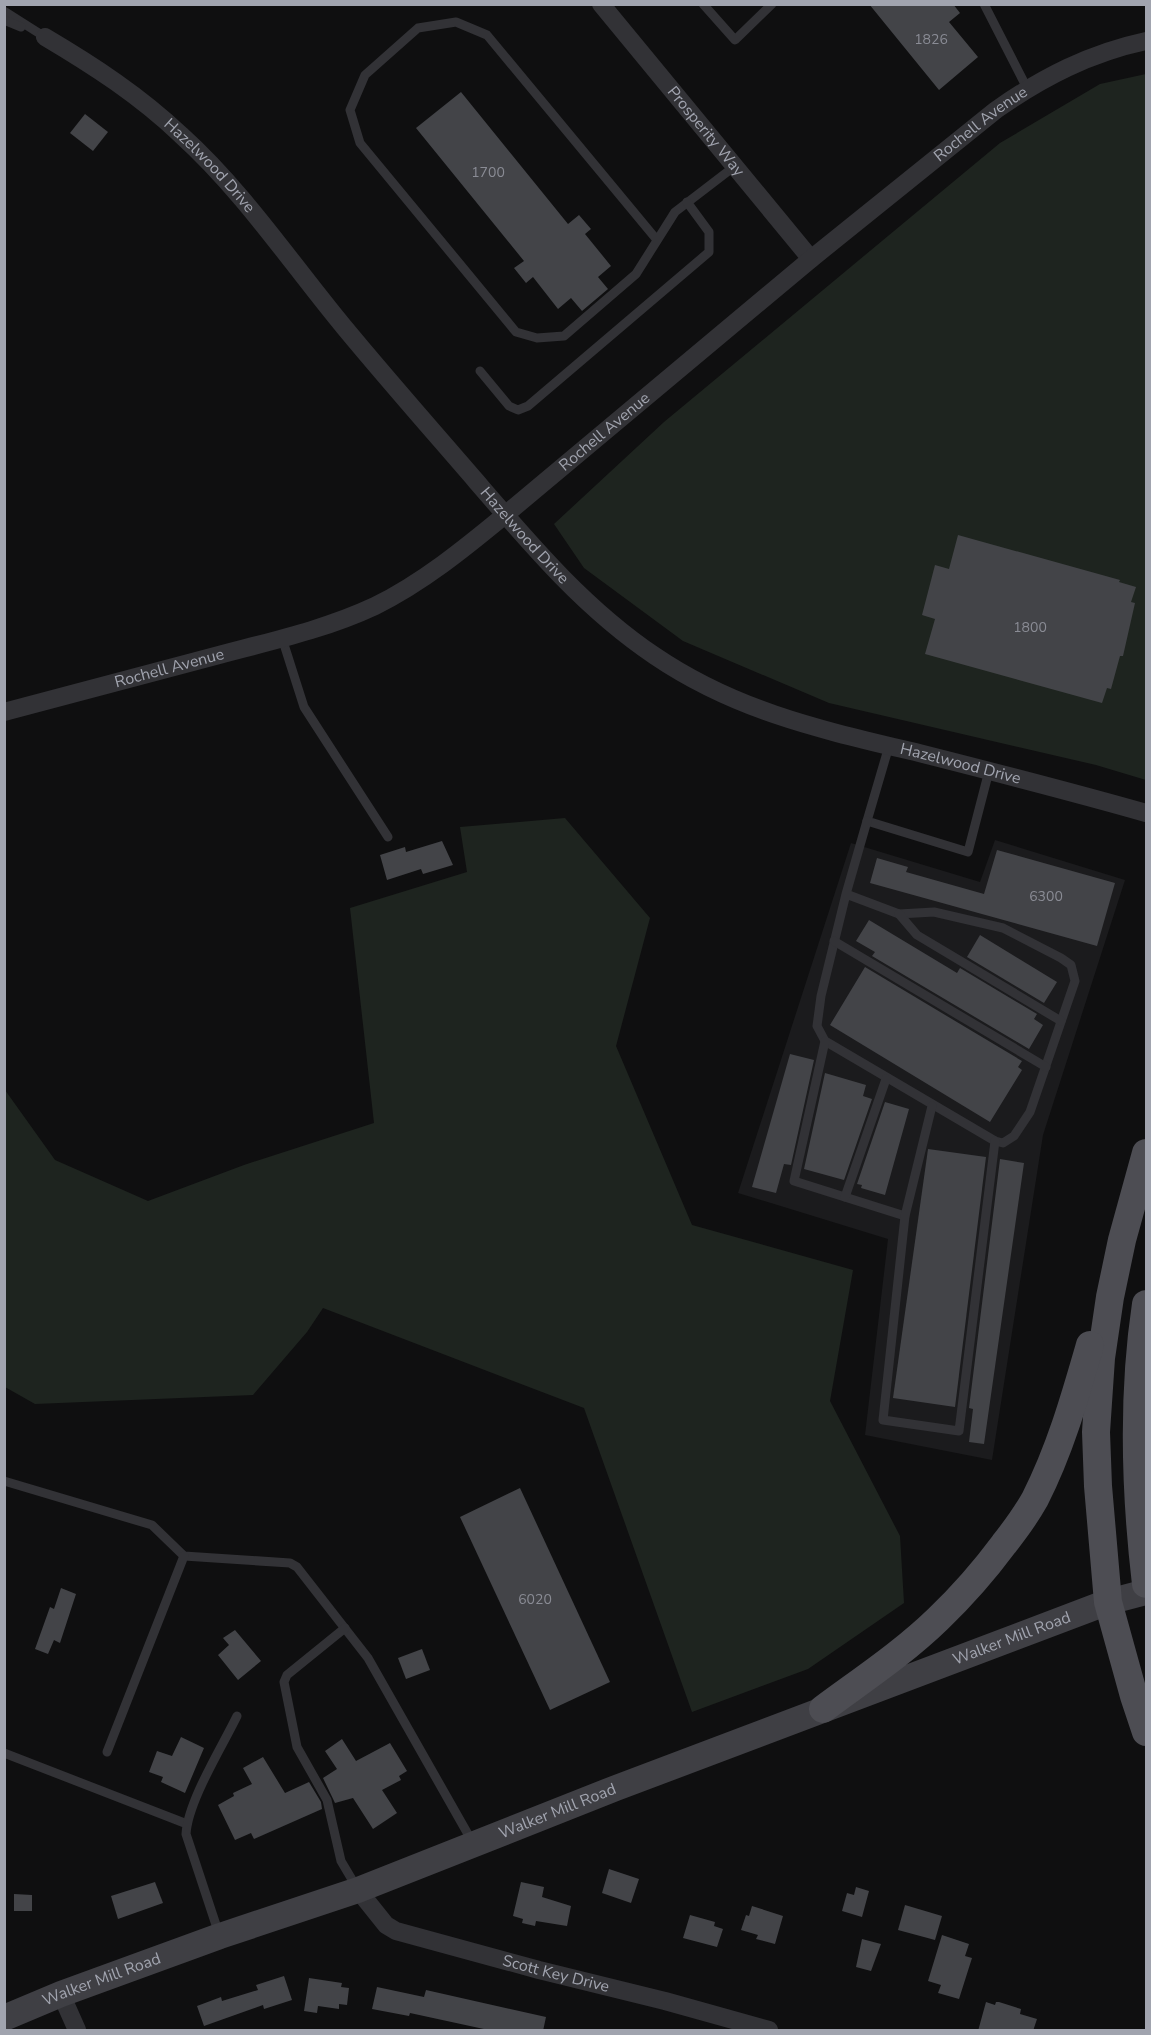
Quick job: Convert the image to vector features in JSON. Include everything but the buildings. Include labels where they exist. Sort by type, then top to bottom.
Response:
[{"type":"main road","points":[[823,1709],[938,1620],[996,1556],[1034,1500],[1068,1421],[1146,1153]]},
{"type":"main road","points":[[1122,1240],[1101,1358],[1096,1432],[1099,1497],[1108,1602],[1146,1732]]},
{"type":"main road","points":[[1146,1304],[1140,1347],[1135,1432],[1137,1488],[1146,1584]]},
{"type":"street","name":"Prosperity Way","points":[[601,4],[812,259]]},
{"type":"street","name":"Hazelwood Drive","points":[[45,37],[132,93],[205,158],[245,203],[344,327],[538,554],[605,619],[657,658],[686,676],[776,716],[1146,813]]},
{"type":"street","name":"Rochell Avenue","points":[[4,712],[282,638],[336,622],[376,605],[452,556],[505,515],[812,259],[965,134],[1027,88],[1091,56],[1146,40]]},
{"type":"street","name":"Walker Mill Road","points":[[4,2018],[62,1994],[220,1936],[358,1890],[473,1843],[1108,1602],[1146,1592]]},
{"type":"street","name":"Scott Key Drive","points":[[358,1890],[386,1924],[396,1931],[665,2001],[769,2031]]},
{"type":"street","points":[[62,1994],[77,2031]]},
{"type":"lane","points":[[704,4],[735,40],[772,4]]},
{"type":"lane","points":[[984,4],[1027,88]]},
{"type":"lane","points":[[4,11],[45,37]]},
{"type":"lane","points":[[4,20],[45,37]]},
{"type":"lane","points":[[657,240],[487,35],[456,22],[418,28],[365,75],[350,110],[360,143],[516,332],[537,338],[564,336],[636,274],[675,212],[735,166]]},
{"type":"lane","points":[[480,371],[509,406],[518,410],[528,406],[709,252],[709,232],[687,202]]},
{"type":"lane","points":[[282,638],[304,708],[388,837]]},
{"type":"lane","points":[[846,894],[899,914],[934,912],[1003,928],[1071,965],[1075,981],[1030,1112],[1014,1136],[1003,1143],[995,1141],[932,1106],[825,1041],[817,1026],[821,996],[846,894],[889,746]]},
{"type":"lane","points":[[867,821],[968,852],[989,771]]},
{"type":"lane","points":[[899,914],[917,935],[1061,1021]]},
{"type":"lane","points":[[834,942],[1046,1067]]},
{"type":"lane","points":[[825,1041],[794,1181],[905,1216]]},
{"type":"lane","points":[[845,1197],[886,1078]]},
{"type":"lane","points":[[932,1106],[905,1216],[883,1420],[959,1431],[995,1141]]},
{"type":"lane","points":[[4,1481],[152,1525],[184,1556],[290,1563],[297,1567],[368,1658],[473,1843]]},
{"type":"lane","points":[[107,1752],[184,1556]]},
{"type":"lane","points":[[345,1628],[287,1675],[284,1682],[297,1747],[327,1800],[341,1861],[358,1890]]},
{"type":"lane","points":[[220,1936],[186,1834],[192,1807],[237,1716]]},
{"type":"lane","points":[[4,1753],[187,1824]]},
{"type":"shaded area","points":[[1146,74],[1146,780],[1096,765],[829,703],[683,641],[584,568],[554,524],[664,422],[1000,143],[1100,84]]},
{"type":"shaded area","points":[[565,818],[650,918],[616,1046],[692,1225],[853,1270],[830,1401],[900,1536],[904,1603],[808,1669],[692,1712],[584,1408],[323,1308],[307,1332],[253,1395],[35,1404],[5,1387],[5,1090],[55,1160],[148,1201],[244,1165],[374,1123],[350,908],[467,872],[460,827]]},
{"type":"shaded area","points":[[995,840],[1125,880],[1043,1135],[992,1460],[865,1435],[888,1239],[738,1193],[851,843],[980,882]]}]
